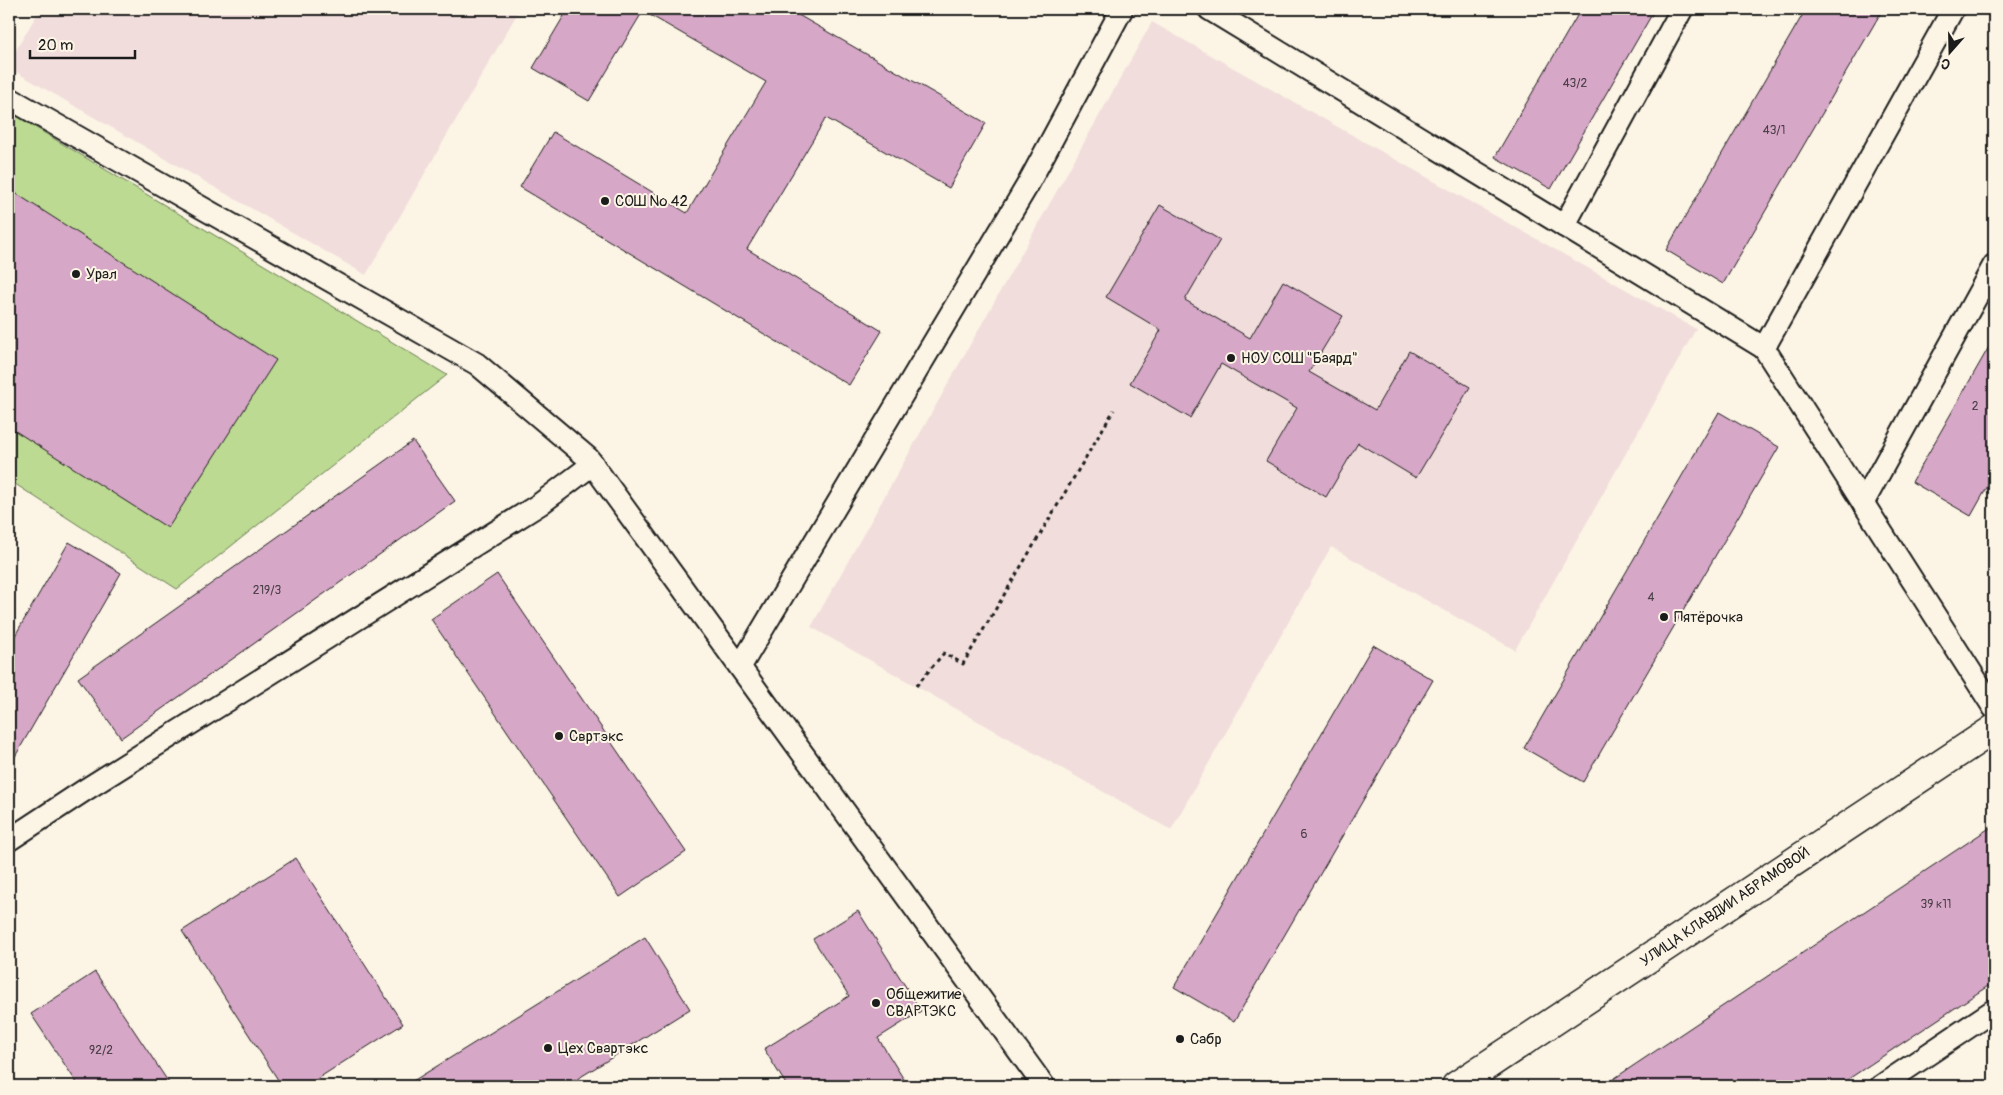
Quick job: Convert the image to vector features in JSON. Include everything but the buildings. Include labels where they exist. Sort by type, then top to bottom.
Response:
[{"type":"street","name":"УЛИЦА КЛАВДИИ АБРАМОВОЙ","points":[[1456,1086],[1994,729]]},
{"type":"lane","points":[[740,667],[1027,186],[1122,9]]},
{"type":"lane","points":[[1210,9],[1764,348],[1994,708]]},
{"type":"lane","points":[[1564,226],[1682,9]]},
{"type":"lane","points":[[1764,348],[1953,9]]},
{"type":"lane","points":[[9,98],[477,364],[588,458],[1044,1086]]},
{"type":"lane","points":[[1863,503],[1994,266]]},
{"type":"lane","points":[[9,840],[85,790],[540,504],[594,464]]},
{"type":"lane","points":[[1881,1086],[1994,1010]]},
{"type":"path","points":[[916,686],[944,653],[963,664],[1114,410]]},
{"type":"shaded area","points":[[40,9],[520,9],[366,275],[9,68],[9,62]]},
{"type":"shaded area","points":[[1152,22],[1696,329],[1515,650],[1331,547],[1171,830],[811,627]]},
{"type":"green space","points":[[13,114],[447,375],[177,589],[9,480],[9,122]]},
{"type":"place","name":"СОШ № 42","points":[[605,201]]},
{"type":"place","name":"Урал","points":[[76,274]]},
{"type":"place","name":"НОУ СОШ \"Баярд\"","points":[[1231,358]]},
{"type":"place","name":"Пятёрочка","points":[[1664,617]]},
{"type":"place","name":"Свртэкс","points":[[559,736]]},
{"type":"place","name":"Общежитие СВАРТЭКС","points":[[876,1003]]},
{"type":"place","name":"Сабр","points":[[1180,1039]]},
{"type":"place","name":"Цех Свартэкс","points":[[548,1048]]}]
